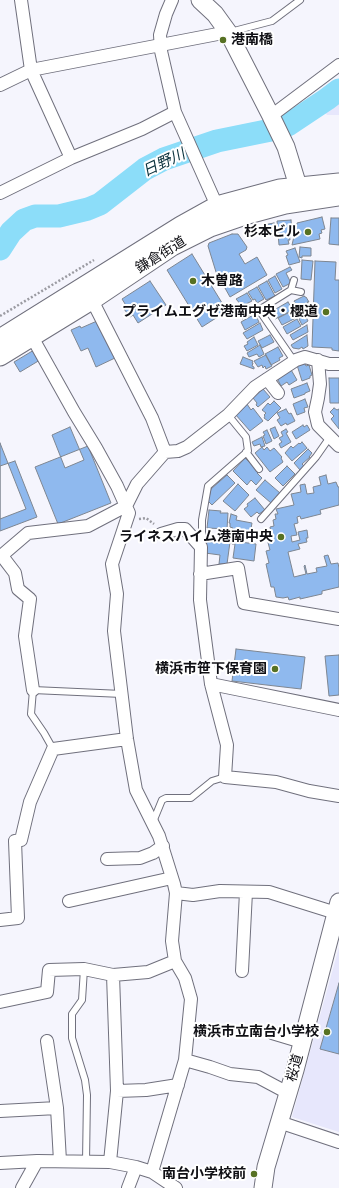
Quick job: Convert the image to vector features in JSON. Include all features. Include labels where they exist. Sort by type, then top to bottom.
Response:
[{"type":"main road","name":"鎌倉街道","points":[[0,356],[93,299],[172,246],[210,227],[248,214],[285,204],[301,194],[339,183]]},
{"type":"main road","name":"鎌倉街道","points":[[0,340],[181,226],[217,206],[280,189],[301,194],[339,196]]},
{"type":"street","points":[[21,0],[30,70],[71,158]]},
{"type":"street","points":[[172,0],[160,35],[160,46],[175,112],[217,206]]},
{"type":"street","points":[[200,0],[215,14],[228,32],[282,140],[301,194]]},
{"type":"street","points":[[0,85],[30,70],[228,32]]},
{"type":"street","points":[[272,118],[339,65]]},
{"type":"street","points":[[0,193],[71,158],[142,129],[175,112]]},
{"type":"street","points":[[93,299],[96,308],[152,418],[165,452]]},
{"type":"street","points":[[32,337],[117,486],[129,513],[112,564],[117,594],[114,631],[127,739],[136,790],[163,846],[176,893],[172,941],[175,962],[185,978],[191,999],[185,1060],[152,1172]]},
{"type":"street","points":[[33,690],[25,636],[30,599],[18,589],[15,573],[1,556],[28,533],[88,526],[126,506],[136,484],[165,452],[178,451],[187,447],[228,415],[255,387],[294,361],[305,357],[329,364],[339,364]]},
{"type":"street","points":[[318,360],[320,384],[314,412],[318,424],[339,446]]},
{"type":"street","points":[[267,379],[278,393]]},
{"type":"street","points":[[158,530],[185,530],[202,547],[200,600],[211,684],[227,745],[225,777],[276,782],[309,791],[339,796]]},
{"type":"street","points":[[200,574],[238,568],[244,603],[339,619]]},
{"type":"street","points":[[211,684],[339,710]]},
{"type":"street","points":[[0,920],[18,918],[15,841],[21,840],[30,802],[53,749],[127,739]]},
{"type":"street","points":[[107,859],[140,858],[153,853],[163,846]]},
{"type":"street","points":[[69,901],[172,878]]},
{"type":"street","points":[[176,893],[193,894],[220,891],[269,892],[337,908]]},
{"type":"street","points":[[242,971],[246,892]]},
{"type":"street","name":"桜道","points":[[263,1188],[266,1167],[302,1042],[337,908]]},
{"type":"street","points":[[0,1002],[47,992],[49,970],[84,969],[113,975],[148,972],[175,962]]},
{"type":"street","points":[[110,1162],[117,1090],[113,975]]},
{"type":"street","points":[[272,1033],[302,1042]]},
{"type":"street","points":[[47,1041],[57,1108],[60,1162]]},
{"type":"street","points":[[185,1060],[230,1074],[258,1077],[288,1093]]},
{"type":"street","points":[[117,1090],[146,1090],[178,1085]]},
{"type":"street","points":[[0,1112],[57,1108]]},
{"type":"street","points":[[279,1122],[339,1142]]},
{"type":"street","points":[[22,1188],[37,1162]]},
{"type":"street","points":[[0,1163],[110,1162],[152,1172],[176,1188]]},
{"type":"street","points":[[128,1188],[136,1167]]},
{"type":"lane","points":[[228,32],[272,21],[300,0]]},
{"type":"lane","points":[[294,280],[291,290],[259,310],[294,361]]},
{"type":"lane","points":[[291,290],[300,292]]},
{"type":"lane","points":[[202,547],[202,520],[208,486],[248,451],[246,437],[228,415]]},
{"type":"lane","points":[[261,519],[316,457],[330,437]]},
{"type":"lane","points":[[246,452],[259,469]]},
{"type":"lane","points":[[53,749],[31,714],[33,690],[122,694]]},
{"type":"lane","points":[[153,824],[162,800],[166,798],[191,798],[212,781],[225,777]]},
{"type":"lane","points":[[84,969],[82,1000],[72,1014],[72,1038],[85,1080],[87,1095],[86,1162]]},
{"type":"path","points":[[134,524],[139,520],[146,518],[158,530]]},
{"type":"shaded area","points":[[339,97],[339,115],[327,115],[322,109]]},
{"type":"shaded area","name":"横浜市立南台小学校","points":[[339,947],[339,1132],[292,1117]]},
{"type":"building","name":"杉本ビル","points":[[322,217],[325,229],[321,230],[322,233],[319,234],[320,239],[292,245],[297,223]]},
{"type":"building","points":[[331,218],[339,218],[339,245],[329,244]]},
{"type":"building","points":[[291,220],[292,232],[289,232],[289,244],[279,245],[277,221]]},
{"type":"building","points":[[274,223],[276,235],[265,237],[263,225]]},
{"type":"building","points":[[232,234],[238,234],[247,247],[246,250],[239,254],[245,264],[257,257],[267,275],[230,297],[216,272],[208,246],[209,243]]},
{"type":"building","points":[[300,247],[311,248],[311,256],[302,256],[302,258],[299,257]]},
{"type":"building","points":[[295,248],[300,262],[289,265],[286,251]]},
{"type":"building","points":[[192,254],[227,311],[202,327],[167,270]]},
{"type":"building","points":[[302,260],[313,261],[311,280],[301,279]]},
{"type":"building","name":"プライムエグゼ港南中央・櫻道","points":[[315,261],[336,262],[335,280],[339,280],[339,351],[332,350],[332,348],[312,347]]},
{"type":"building","points":[[290,267],[292,270],[286,273],[291,283],[283,287],[276,274]]},
{"type":"building","points":[[275,276],[282,289],[275,293],[268,280]]},
{"type":"building","points":[[150,281],[166,305],[138,323],[133,315],[130,317],[124,309],[127,307],[122,299]]},
{"type":"building","points":[[267,281],[275,296],[266,300],[258,286]]},
{"type":"building","points":[[257,287],[264,299],[257,303],[248,292]]},
{"type":"building","points":[[247,293],[252,301],[242,306],[236,299]]},
{"type":"building","points":[[304,296],[309,302],[307,302],[309,305],[299,310],[294,301]]},
{"type":"building","points":[[288,302],[293,310],[275,319],[273,313],[274,310]]},
{"type":"building","points":[[249,305],[254,313],[242,319],[238,311]]},
{"type":"building","points":[[306,309],[308,312],[306,313],[308,316],[306,317],[308,321],[302,325],[299,319],[301,317],[299,314]]},
{"type":"building","points":[[292,311],[296,318],[282,325],[278,318]]},
{"type":"building","points":[[255,314],[259,322],[245,330],[241,322]]},
{"type":"building","points":[[297,319],[301,326],[287,334],[283,327]]},
{"type":"building","points":[[97,321],[115,358],[96,367],[88,348],[81,351],[71,330],[80,326],[81,328]]},
{"type":"building","points":[[260,323],[263,330],[247,339],[243,333]]},
{"type":"building","points":[[307,325],[308,332],[293,340],[290,335]]},
{"type":"building","points":[[270,335],[274,342],[262,348],[258,341]]},
{"type":"building","points":[[307,335],[308,346],[303,349],[302,347],[299,349],[293,348],[291,345]]},
{"type":"building","points":[[254,337],[258,345],[247,351],[244,346]]},
{"type":"building","points":[[260,345],[264,354],[259,357],[257,354],[249,357],[247,353]]},
{"type":"building","points":[[278,347],[283,356],[279,358],[280,360],[271,365],[265,354]]},
{"type":"building","points":[[34,350],[40,360],[20,372],[14,362]]},
{"type":"building","points":[[266,355],[272,366],[266,369],[265,366],[263,368],[262,365],[258,367],[254,361]]},
{"type":"building","points":[[243,357],[253,361],[252,366],[254,369],[240,364]]},
{"type":"building","points":[[304,362],[306,366],[309,365],[312,375],[310,378],[302,381],[297,365]]},
{"type":"building","points":[[290,368],[297,380],[289,385],[287,382],[281,386],[276,376]]},
{"type":"building","points":[[329,378],[339,378],[339,403],[330,403]]},
{"type":"building","points":[[307,383],[310,391],[294,398],[291,389]]},
{"type":"building","points":[[263,389],[270,397],[258,407],[253,398]]},
{"type":"building","points":[[305,399],[308,407],[304,408],[305,412],[297,415],[293,404]]},
{"type":"building","points":[[274,401],[281,408],[268,421],[264,418],[266,413],[262,410],[268,403],[270,405]]},
{"type":"building","points":[[247,404],[251,410],[253,408],[263,421],[250,431],[235,414]]},
{"type":"building","points":[[334,408],[337,410],[339,409],[339,429],[331,419],[334,416],[330,412]]},
{"type":"building","points":[[286,409],[289,414],[291,413],[295,421],[281,426],[277,420],[280,418],[277,413]]},
{"type":"building","points":[[303,425],[304,427],[307,425],[310,430],[296,439],[292,432]]},
{"type":"building","points":[[70,427],[84,460],[65,468],[52,435]]},
{"type":"building","points":[[275,427],[279,436],[274,439],[270,429]]},
{"type":"building","points":[[286,429],[288,432],[286,433],[291,442],[281,448],[279,444],[282,442],[279,438],[283,436],[281,432]]},
{"type":"building","points":[[267,430],[272,441],[266,444],[263,436],[265,435],[263,432]]},
{"type":"building","points":[[262,437],[265,446],[261,447],[260,444],[254,446],[252,442]]},
{"type":"building","points":[[302,442],[307,448],[292,461],[285,453],[291,446],[293,448]]},
{"type":"building","points":[[0,443],[26,509],[0,519]]},
{"type":"building","points":[[88,446],[111,503],[58,524],[35,467]]},
{"type":"building","points":[[262,447],[264,450],[267,447],[270,451],[274,448],[282,457],[283,462],[270,472],[255,453]]},
{"type":"building","points":[[308,449],[312,453],[310,457],[302,464],[304,466],[300,470],[294,463]]},
{"type":"building","points":[[245,458],[259,471],[257,473],[262,478],[256,485],[251,480],[247,485],[233,471]]},
{"type":"building","points":[[15,461],[37,517],[0,531],[0,466]]},
{"type":"building","points":[[287,466],[295,474],[283,486],[275,478]]},
{"type":"building","points":[[227,475],[235,483],[212,505],[208,501],[211,489]]},
{"type":"building","name":"ライネスハイム港南中央","points":[[326,475],[328,484],[336,482],[339,487],[339,505],[320,510],[321,514],[301,519],[300,516],[297,517],[298,523],[294,524],[297,535],[291,536],[292,542],[300,540],[298,532],[307,530],[307,542],[298,544],[300,549],[288,552],[294,577],[306,574],[305,565],[307,574],[317,572],[316,568],[327,566],[324,556],[328,555],[331,564],[338,563],[339,587],[322,591],[322,594],[300,599],[300,597],[289,600],[288,597],[276,597],[274,587],[271,587],[266,564],[269,563],[266,551],[270,550],[267,539],[272,538],[270,527],[274,526],[273,520],[276,519],[275,514],[278,514],[276,509],[294,505],[291,494],[301,492],[300,485],[305,484],[307,494],[314,493],[313,487],[321,485],[319,477]]},
{"type":"building","points":[[265,480],[280,493],[271,503],[256,490]]},
{"type":"building","points":[[238,484],[249,495],[235,511],[223,501]]},
{"type":"building","points":[[255,498],[265,510],[259,514],[257,512],[251,517],[244,509],[248,506],[247,504]]},
{"type":"building","points":[[209,510],[221,511],[220,513],[228,513],[227,529],[207,528]]},
{"type":"building","points":[[231,514],[237,516],[236,520],[252,523],[250,534],[232,531],[233,528],[230,527],[229,523]]},
{"type":"building","points":[[213,540],[230,542],[227,564],[219,564],[220,555],[205,553],[207,541],[212,542]]},
{"type":"building","points":[[232,541],[256,544],[254,561],[233,558],[235,544],[232,544]]},
{"type":"building","points":[[236,649],[305,657],[301,689],[232,681]]},
{"type":"building","points":[[339,655],[339,695],[329,696],[325,656]]},
{"type":"building","points":[[339,983],[339,1054],[320,1049]]},
{"type":"waterway","name":"日野川","points":[[0,249],[11,232],[24,220],[35,216],[59,216],[88,209],[100,204],[145,169],[164,159],[217,141],[288,125],[339,90]]},
{"type":"place","name":"港南橋","points":[[223,40]]},
{"type":"place","name":"杉本ビル","points":[[308,232]]},
{"type":"place","name":"木曽路","points":[[193,281]]},
{"type":"place","name":"プライムエグゼ港南中央・櫻道","points":[[326,312]]},
{"type":"place","name":"ライネスハイム港南中央","points":[[281,537]]},
{"type":"place","name":"横浜市笹下保育園","points":[[275,669]]},
{"type":"place","name":"横浜市立南台小学校","points":[[327,1032]]},
{"type":"place","name":"南台小学校前","points":[[254,1174]]}]
